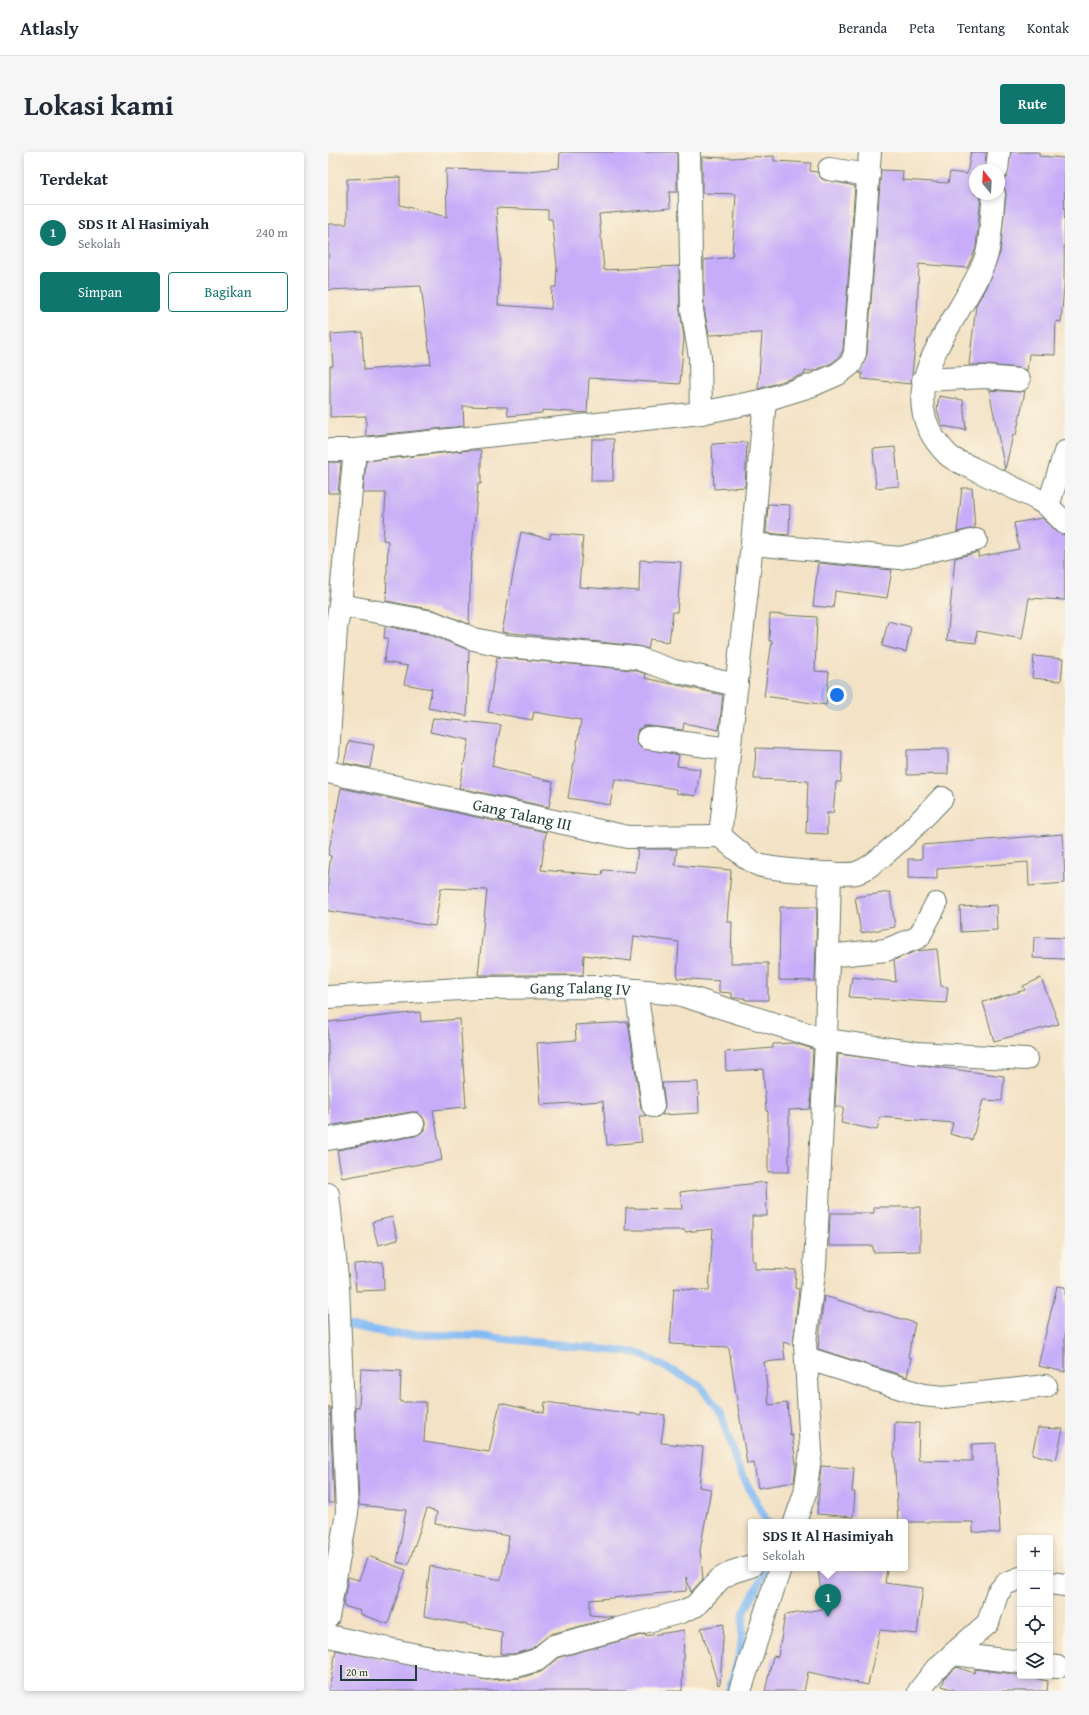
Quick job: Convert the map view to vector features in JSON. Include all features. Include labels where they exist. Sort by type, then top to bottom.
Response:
[{"type":"street","points":[[689,152],[692,310],[700,357],[701,413]]},
{"type":"street","points":[[328,450],[354,450],[701,413],[765,400],[814,384],[838,374],[851,364],[855,353],[870,152]]},
{"type":"street","points":[[998,164],[999,152]]},
{"type":"street","points":[[829,169],[869,175]]},
{"type":"street","points":[[993,200],[986,256],[969,292],[930,363],[923,380],[922,411],[933,438],[949,457],[1035,498],[1048,506],[1065,523]]},
{"type":"street","points":[[923,380],[984,377],[1019,380]]},
{"type":"street","points":[[765,400],[752,544],[720,836],[759,865],[841,875],[856,873],[869,867],[919,822],[942,798]]},
{"type":"street","points":[[328,754],[331,670],[340,605],[354,450]]},
{"type":"street","points":[[1048,506],[1065,452]]},
{"type":"street","points":[[752,544],[900,558],[976,540]]},
{"type":"street","points":[[340,605],[432,622],[481,641],[506,646],[637,658],[674,671],[737,684]]},
{"type":"street","points":[[648,738],[729,749]]},
{"type":"street","name":"Gang Talang III","points":[[328,772],[628,837],[720,836]]},
{"type":"street","points":[[796,1519],[805,1493],[811,1451],[806,1342],[808,1311],[815,1266],[826,1040],[830,873]]},
{"type":"street","points":[[828,956],[886,950],[918,937],[936,904]]},
{"type":"street","name":"Gang Talang IV","points":[[328,997],[476,988],[603,987],[678,994],[826,1040],[917,1053],[1026,1059]]},
{"type":"street","points":[[636,990],[653,1106]]},
{"type":"street","points":[[328,1138],[414,1124]]},
{"type":"street","points":[[328,1194],[335,1288],[338,1400],[347,1513],[328,1617]]},
{"type":"street","points":[[806,1358],[923,1395],[944,1396],[1046,1386]]},
{"type":"street","points":[[328,1636],[486,1668],[516,1666],[537,1660],[554,1646],[681,1612],[694,1606],[720,1579],[732,1572],[748,1567]]},
{"type":"street","points":[[740,1691],[779,1571]]},
{"type":"street","points":[[919,1691],[936,1669],[988,1623],[997,1594],[1005,1584],[1017,1579]]},
{"type":"street","points":[[1053,1583],[1065,1585]]},
{"type":"street","points":[[953,1654],[1017,1662]]},
{"type":"building","points":[[560,152],[677,152],[677,192],[669,192],[670,208],[599,214],[604,270],[679,266],[680,310],[684,337],[680,384],[589,378],[587,413],[542,410],[542,413],[508,416],[507,407],[463,406],[464,426],[366,436],[366,416],[330,417],[330,366],[333,366],[331,334],[362,332],[364,370],[431,364],[421,286],[328,290],[328,224],[347,224],[347,179],[400,177],[400,205],[447,217],[446,169],[528,171],[559,168]],"holes":[[[496,208],[548,210],[548,219],[552,219],[557,265],[556,287],[552,287],[551,309],[498,305],[500,259]]]},
{"type":"building","points":[[971,152],[986,152],[985,164],[969,164],[969,200],[980,200],[976,248],[967,268],[919,264],[916,337],[911,384],[862,379],[862,373],[859,373],[867,354],[881,170],[903,171],[902,180],[948,183],[950,172],[967,174]]},
{"type":"building","points":[[1011,152],[1039,152],[1039,156],[1065,158],[1064,286],[1061,322],[1056,321],[1055,355],[1029,354],[1027,371],[1020,368],[969,365],[976,305],[986,287],[1000,253],[1006,195],[1005,178],[1007,177]]},
{"type":"building","points":[[774,156],[774,161],[811,163],[810,171],[817,172],[822,179],[855,186],[843,350],[840,356],[832,363],[813,371],[805,371],[805,374],[758,389],[762,333],[709,335],[704,309],[704,260],[732,257],[736,194],[702,193],[702,157],[729,158]]},
{"type":"building","points":[[989,390],[1025,391],[1016,435],[1013,435],[1005,470]]},
{"type":"building","points":[[939,396],[963,400],[966,430],[942,426],[937,410]]},
{"type":"building","points":[[592,439],[614,439],[613,481],[591,481]]},
{"type":"building","points":[[747,442],[745,487],[714,489],[712,444]]},
{"type":"building","points":[[895,447],[899,486],[876,488],[873,449]]},
{"type":"building","points":[[481,450],[481,484],[478,484],[471,561],[469,624],[434,610],[386,601],[388,541],[383,540],[386,493],[363,493],[366,461]]},
{"type":"building","points":[[328,462],[341,462],[338,493],[328,493]]},
{"type":"building","points":[[962,488],[972,488],[975,528],[957,532]]},
{"type":"building","points":[[768,504],[790,505],[789,535],[766,533]]},
{"type":"building","points":[[1042,518],[1056,532],[1065,535],[1065,600],[1029,598],[1022,639],[977,631],[976,643],[947,640],[955,558],[978,552],[978,557],[1019,549],[1014,523]]},
{"type":"building","points":[[521,532],[550,539],[551,533],[583,536],[579,587],[639,591],[640,560],[681,562],[677,612],[673,612],[669,642],[650,639],[648,649],[638,646],[502,632]]},
{"type":"building","points":[[818,563],[892,570],[887,598],[835,591],[833,608],[813,606]]},
{"type":"building","points":[[770,614],[817,617],[815,671],[829,672],[826,705],[764,696],[772,641],[769,641]]},
{"type":"building","points":[[888,621],[911,627],[906,652],[882,646]]},
{"type":"building","points":[[385,626],[428,634],[469,650],[467,716],[428,708],[432,689],[404,684],[408,666],[384,662],[388,638],[384,638]]},
{"type":"building","points":[[1034,656],[1063,659],[1061,681],[1032,678]]},
{"type":"building","points":[[497,657],[634,670],[646,674],[645,678],[723,695],[719,730],[684,723],[683,730],[644,726],[638,730],[636,736],[636,742],[641,748],[679,755],[677,766],[700,769],[696,796],[676,793],[676,789],[615,779],[610,805],[568,798],[581,720],[534,712],[532,720],[488,712]]},
{"type":"building","points":[[433,718],[501,725],[492,766],[553,782],[549,807],[459,788],[469,740],[430,732]]},
{"type":"building","points":[[349,741],[374,745],[370,768],[344,763]]},
{"type":"building","points":[[756,748],[842,751],[841,782],[836,782],[833,813],[827,813],[827,834],[806,833],[808,781],[754,779]]},
{"type":"building","points":[[948,749],[948,774],[907,775],[907,750]]},
{"type":"building","points":[[341,788],[546,832],[541,870],[602,875],[603,870],[635,872],[638,849],[677,849],[675,865],[731,870],[727,922],[732,922],[731,963],[768,963],[768,1000],[745,1000],[745,998],[732,998],[732,993],[719,992],[719,981],[677,978],[679,942],[634,936],[631,961],[584,955],[583,975],[478,975],[487,890],[441,888],[435,926],[328,911],[328,876],[331,856],[328,855]]},
{"type":"building","points":[[1063,834],[1065,883],[1029,886],[1028,862],[937,869],[937,879],[908,878],[908,859],[922,859],[922,845]]},
{"type":"building","points":[[890,892],[895,927],[861,933],[855,897]]},
{"type":"building","points":[[996,905],[997,930],[961,932],[960,907]]},
{"type":"building","points":[[780,907],[817,907],[815,981],[779,980]]},
{"type":"building","points":[[1034,937],[1065,938],[1065,959],[1033,958]]},
{"type":"building","points":[[937,949],[941,986],[948,987],[946,1003],[849,997],[852,977],[896,982],[894,960],[916,951]]},
{"type":"building","points":[[1041,978],[1059,1024],[994,1041],[983,1002],[1025,990],[1023,986]]},
{"type":"building","points":[[420,1012],[421,1022],[460,1019],[466,1107],[433,1110],[442,1160],[342,1178],[337,1150],[415,1136],[425,1129],[425,1122],[418,1112],[411,1112],[328,1126],[328,1022]]},
{"type":"building","points":[[628,1022],[641,1108],[646,1116],[639,1116],[642,1142],[607,1145],[603,1101],[541,1105],[537,1043],[576,1040],[575,1025]]},
{"type":"building","points":[[794,1043],[813,1049],[810,1109],[789,1110],[789,1172],[768,1172],[768,1111],[766,1111],[763,1069],[726,1071],[725,1052],[773,1048],[773,1044]]},
{"type":"building","points":[[838,1054],[1004,1076],[1002,1101],[983,1100],[972,1140],[950,1134],[953,1123],[880,1117],[877,1130],[841,1123],[844,1107],[835,1107]]},
{"type":"building","points":[[698,1082],[699,1113],[662,1115],[665,1105],[662,1083]]},
{"type":"building","points":[[766,1182],[767,1216],[752,1216],[752,1261],[755,1261],[755,1269],[796,1270],[795,1288],[799,1289],[793,1345],[783,1342],[785,1360],[764,1362],[769,1405],[787,1403],[790,1435],[792,1434],[796,1464],[794,1482],[758,1488],[754,1463],[747,1464],[729,1349],[727,1347],[670,1344],[674,1288],[709,1291],[713,1229],[685,1232],[685,1230],[625,1230],[626,1208],[682,1209],[680,1192]]},
{"type":"building","points":[[874,1207],[920,1207],[920,1251],[873,1252],[873,1246],[829,1246],[830,1213],[874,1213]]},
{"type":"building","points":[[392,1217],[398,1240],[378,1245],[372,1222]]},
{"type":"building","points":[[383,1262],[384,1290],[356,1291],[354,1264]]},
{"type":"building","points":[[1057,1286],[1065,1287],[1065,1372],[1038,1366]]},
{"type":"building","points":[[824,1296],[915,1323],[908,1357],[911,1358],[907,1377],[818,1349]]},
{"type":"building","points":[[361,1369],[401,1371],[400,1402],[426,1402],[424,1442],[489,1452],[500,1403],[544,1413],[545,1402],[641,1415],[641,1412],[665,1415],[661,1443],[703,1447],[699,1487],[711,1489],[700,1550],[703,1579],[691,1592],[686,1577],[686,1591],[590,1600],[590,1615],[614,1617],[551,1634],[531,1649],[514,1654],[501,1654],[502,1632],[424,1616],[430,1566],[501,1580],[509,1536],[435,1524],[437,1512],[427,1509],[408,1565],[397,1562],[406,1510],[359,1505],[355,1407],[359,1407]]},
{"type":"building","points":[[328,1407],[330,1407],[334,1503],[328,1503]]},
{"type":"building","points":[[895,1422],[919,1423],[918,1460],[972,1461],[972,1444],[996,1443],[1000,1533],[973,1532],[973,1522],[908,1522],[908,1519],[898,1519],[894,1453]]},
{"type":"building","points":[[1038,1428],[1063,1429],[1056,1460],[1032,1454]]},
{"type":"building","points":[[821,1466],[854,1468],[852,1492],[855,1492],[853,1517],[817,1514]]},
{"type":"building","points":[[368,1556],[406,1570],[388,1624],[360,1614],[361,1611],[343,1606],[348,1577],[359,1580]]},
{"type":"building","points":[[818,1571],[887,1571],[885,1583],[923,1588],[917,1634],[880,1630],[868,1685],[808,1672],[804,1691],[765,1691],[773,1656],[778,1657],[785,1615],[823,1609]]},
{"type":"building","points":[[724,1624],[720,1684],[718,1685],[701,1628]]},
{"type":"building","points":[[684,1630],[682,1691],[329,1691],[336,1650],[487,1680],[519,1678],[541,1672],[560,1657],[646,1634],[645,1636]]},
{"type":"building","points":[[957,1667],[974,1673],[975,1669],[1017,1675],[1017,1679],[1038,1679],[1048,1681],[1047,1691],[957,1691],[942,1686],[945,1677]]},
{"type":"waterway","points":[[328,1321],[393,1334],[478,1336],[638,1353],[700,1385],[721,1414],[737,1465],[765,1519]]},
{"type":"waterway","points":[[729,1691],[741,1649],[744,1612],[763,1576],[764,1571]]},
{"type":"place","name":"SDS It Al Hasimiyah","points":[[828,1617]]}]
